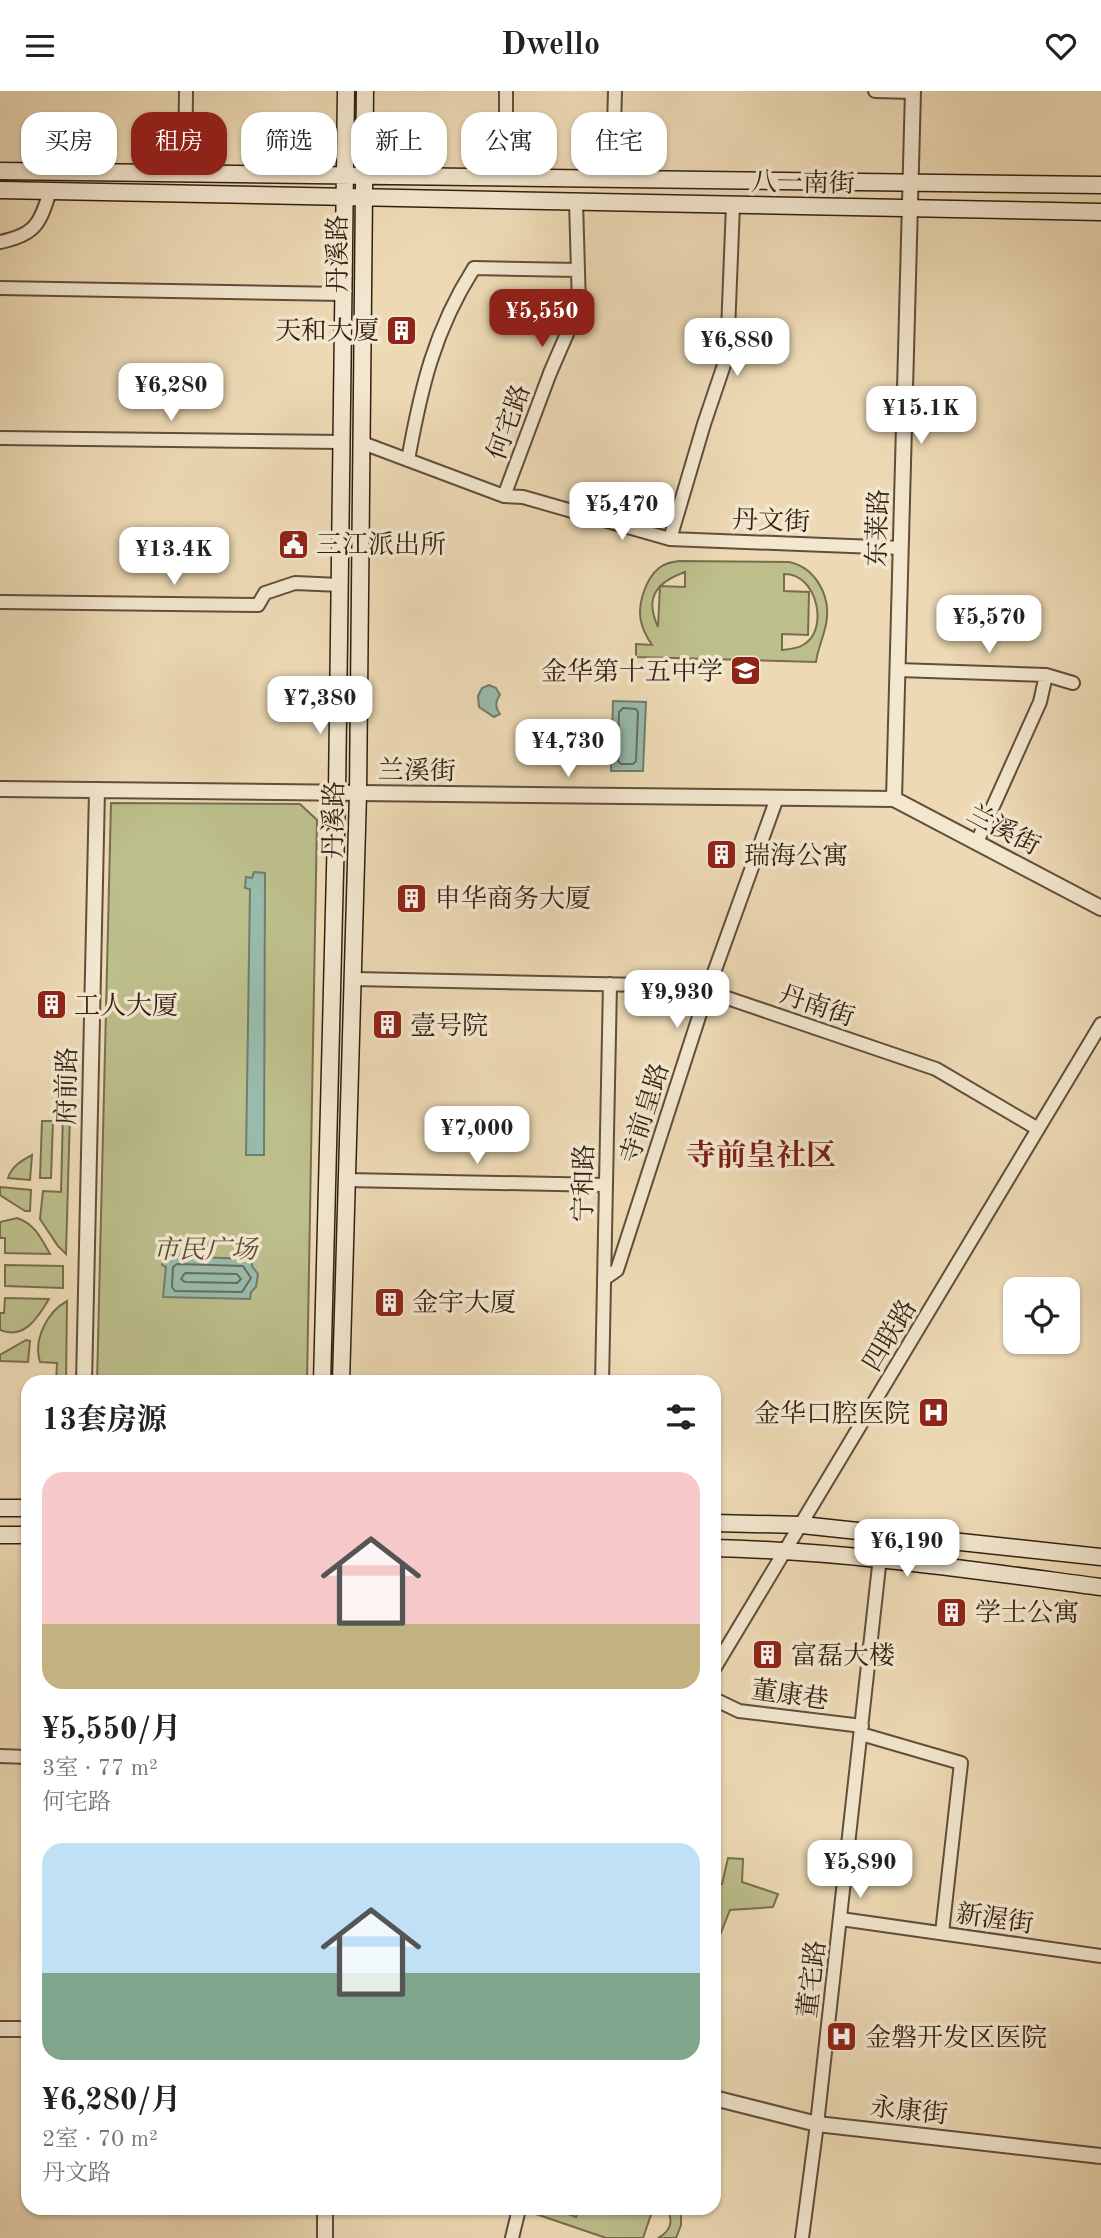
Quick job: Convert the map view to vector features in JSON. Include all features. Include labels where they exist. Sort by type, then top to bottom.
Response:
[{"type":"main road","name":"丹溪路","points":[[322,1375],[337,793],[346,91]]},
{"type":"main road","name":"丹溪路","points":[[341,1375],[358,794],[365,91]]},
{"type":"main road","name":"八一南街","points":[[0,171],[131,174]]},
{"type":"main road","name":"八一南街","points":[[185,175],[1101,185]]},
{"type":"main road","name":"八一南街","points":[[0,190],[1101,212]]},
{"type":"main road","points":[[0,1508],[21,1508]]},
{"type":"main road","points":[[721,1523],[802,1525],[1101,1557]]},
{"type":"main road","points":[[0,1535],[21,1535]]},
{"type":"main road","points":[[721,1548],[786,1549],[880,1557],[1101,1587]]},
{"type":"street","points":[[186,91],[186,112]]},
{"type":"street","points":[[506,91],[506,112]]},
{"type":"street","points":[[614,112],[615,91]]},
{"type":"street","points":[[875,91],[913,91]]},
{"type":"street","name":"东莱路","points":[[894,799],[913,91]]},
{"type":"street","points":[[0,241],[22,237],[36,226],[46,207],[50,191]]},
{"type":"street","name":"何宅路","points":[[505,496],[579,306],[576,201]]},
{"type":"street","points":[[670,539],[727,356],[733,205]]},
{"type":"street","points":[[408,460],[433,350],[454,299],[474,268],[578,270]]},
{"type":"street","points":[[0,288],[344,294]]},
{"type":"street","points":[[0,438],[342,442]]},
{"type":"street","name":"丹文街","points":[[360,442],[505,496],[523,496],[670,539],[901,548]]},
{"type":"street","points":[[0,602],[258,605],[265,593],[295,583],[340,585]]},
{"type":"street","points":[[898,670],[1046,675],[1073,683]]},
{"type":"street","points":[[976,842],[1040,702],[1046,675]]},
{"type":"street","name":"兰溪街","points":[[0,789],[894,799],[1101,908]]},
{"type":"street","name":"府前路","points":[[84,1375],[97,790]]},
{"type":"street","name":"寺前皇路","points":[[604,1279],[617,1270],[707,992],[777,798]]},
{"type":"street","name":"丹南街","points":[[354,979],[692,986],[936,1069],[1038,1129]]},
{"type":"street","name":"宁和路","points":[[602,1375],[610,985]]},
{"type":"street","name":"四联路","points":[[721,1657],[1101,1024]]},
{"type":"street","points":[[346,1180],[606,1185]]},
{"type":"street","name":"董宅路","points":[[802,2238],[841,1919],[880,1557]]},
{"type":"street","name":"董康巷","points":[[721,1702],[739,1711],[861,1730],[961,1763],[942,1933]]},
{"type":"street","points":[[0,1756],[21,1757]]},
{"type":"street","name":"新渥街","points":[[841,1919],[1101,1957]]},
{"type":"street","points":[[0,2029],[21,2029]]},
{"type":"street","name":"永康街","points":[[721,2100],[817,2124],[1101,2156]]},
{"type":"street","points":[[325,2238],[326,2215]]},
{"type":"street","points":[[512,2238],[518,2215]]},
{"type":"green space","points":[[676,561],[789,562],[806,569],[818,582],[827,608],[816,662],[636,657],[636,644],[652,645],[640,618],[646,586],[659,568]],"holes":[[[685,572],[685,587],[660,586],[675,576]],[[784,574],[795,576],[805,583],[812,592],[818,616],[811,638],[801,646],[782,650],[782,634],[808,635],[809,592],[784,591]],[[660,587],[658,627],[652,607]]]},
{"type":"green space","name":"市民广场","points":[[111,803],[300,804],[317,820],[307,1375],[97,1375]]},
{"type":"green space","points":[[70,1113],[66,1254],[40,1219],[43,1191],[61,1192],[63,1114]]},
{"type":"green space","points":[[42,1121],[53,1121],[51,1178],[40,1178]]},
{"type":"green space","points":[[32,1155],[30,1180],[8,1178],[14,1167]]},
{"type":"green space","points":[[0,1187],[31,1190],[30,1211],[25,1211],[0,1195]]},
{"type":"green space","points":[[17,1218],[33,1228],[50,1254],[5,1253],[5,1238],[0,1238],[0,1222]]},
{"type":"green space","points":[[5,1265],[63,1266],[63,1288],[5,1286]]},
{"type":"green space","points":[[5,1298],[49,1299],[30,1325],[17,1332],[9,1332],[0,1330],[0,1313],[4,1313]]},
{"type":"green space","points":[[67,1301],[66,1375],[56,1375],[57,1363],[40,1362],[38,1354],[43,1327]]},
{"type":"green space","points":[[26,1340],[30,1341],[28,1362],[0,1361],[0,1355]]},
{"type":"green space","points":[[728,1858],[743,1859],[742,1882],[778,1894],[773,1907],[730,1910],[721,1932],[722,1884]]},
{"type":"green space","points":[[539,2215],[651,2215],[643,2238],[606,2238]]},
{"type":"green space","points":[[669,2215],[681,2215],[681,2225],[676,2238],[658,2238],[670,2226]]},
{"type":"water","points":[[489,685],[496,688],[500,695],[496,705],[500,714],[494,717],[479,707],[478,696],[482,688]]},
{"type":"water","points":[[613,701],[646,702],[643,771],[611,771]]},
{"type":"water","points":[[254,872],[265,873],[264,1155],[246,1155],[250,889],[245,888],[246,877],[252,878]]},
{"type":"water","points":[[164,1256],[252,1259],[252,1266],[258,1274],[256,1287],[251,1292],[250,1299],[163,1297],[166,1267],[162,1265]]},
{"type":"place","name":"天和大厦","points":[[402,330]]},
{"type":"place","name":"三江派出所","points":[[293,544]]},
{"type":"place","name":"金华第十五中学","points":[[746,671]]},
{"type":"place","name":"瑞海公寓","points":[[721,855]]},
{"type":"place","name":"申华商务大厦","points":[[412,898]]},
{"type":"place","name":"工人大厦","points":[[51,1005]]},
{"type":"place","name":"壹号院","points":[[387,1025]]},
{"type":"place","name":"金宇大厦","points":[[389,1302]]},
{"type":"place","name":"金华口腔医院","points":[[933,1413]]},
{"type":"place","name":"学士公寓","points":[[952,1612]]},
{"type":"place","name":"富磊大楼","points":[[768,1655]]},
{"type":"place","name":"金磐开发区医院","points":[[842,2037]]},
{"type":"district","name":"寺前皇社区","points":[[761,1155]]}]
